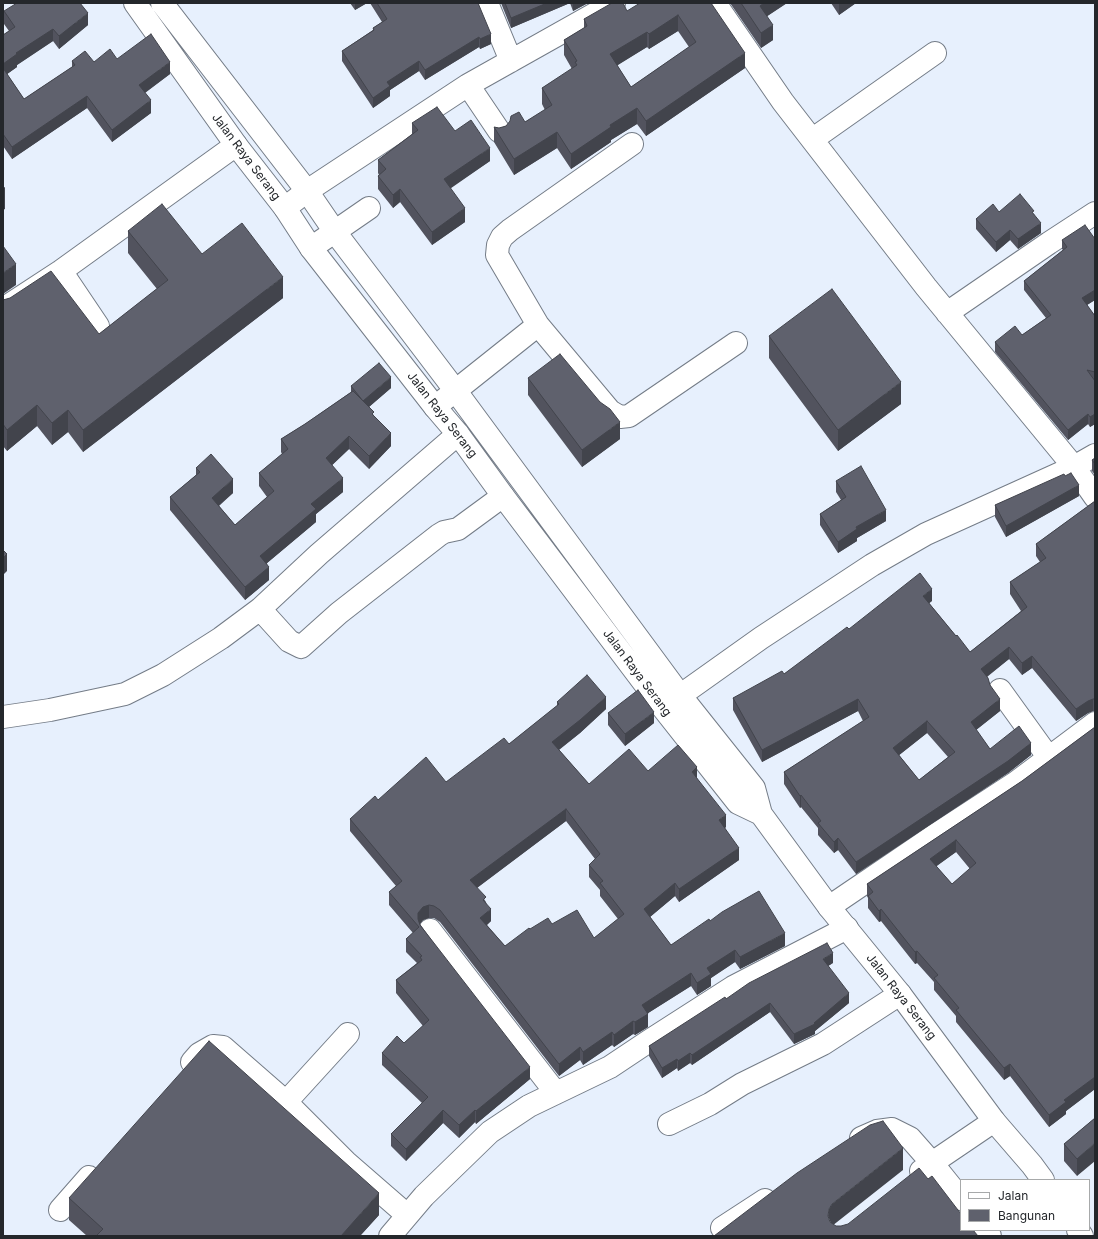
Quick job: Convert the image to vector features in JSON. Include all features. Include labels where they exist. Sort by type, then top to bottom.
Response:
[{"type":"main road","name":"Jalan Raya Serang","points":[[135,3],[236,145],[285,208],[311,248],[435,407],[458,434],[503,496],[672,701]]},
{"type":"main road","name":"Jalan Raya Serang","points":[[162,3],[307,192],[335,232],[455,390],[672,701],[738,803],[761,814],[829,906],[900,994],[994,1121],[1042,1179]]},
{"type":"main road","points":[[487,3],[511,61]]},
{"type":"main road","points":[[285,208],[468,85],[614,3]]},
{"type":"main road","points":[[715,3],[783,102],[948,314],[1074,467],[1095,497]]},
{"type":"main road","points":[[813,139],[935,53]]},
{"type":"main road","points":[[468,85],[499,131]]},
{"type":"main road","points":[[632,144],[510,230],[502,237],[498,245],[497,255],[538,325],[610,411],[620,417],[629,416],[736,343]]},
{"type":"main road","points":[[3,309],[61,271],[236,145]]},
{"type":"main road","points":[[311,248],[369,208]]},
{"type":"main road","points":[[948,314],[1049,243],[1095,213]]},
{"type":"main road","points":[[61,271],[98,326]]},
{"type":"main road","points":[[435,407],[538,325]]},
{"type":"main road","points":[[3,718],[50,710],[125,694],[163,675],[221,638],[260,609],[319,554],[458,434]]},
{"type":"main road","points":[[672,701],[761,638],[872,565],[926,534],[1074,467],[1095,455]]},
{"type":"main road","points":[[260,609],[290,641],[301,647],[339,613],[439,535],[444,532],[458,529],[503,496]]},
{"type":"main road","points":[[1000,690],[1049,758]]},
{"type":"main road","points":[[829,906],[1015,783],[1095,723]]},
{"type":"main road","points":[[390,1236],[424,1196],[490,1132],[530,1106],[610,1068],[648,1041],[733,987],[847,928]]},
{"type":"main road","points":[[430,930],[556,1094]]},
{"type":"main road","points":[[669,1124],[710,1104],[742,1084],[823,1044],[900,994]]},
{"type":"main road","points":[[286,1102],[348,1034]]},
{"type":"main road","points":[[178,1077],[199,1054],[213,1046],[223,1047],[286,1102],[346,1162],[407,1215]]},
{"type":"main road","points":[[908,1182],[932,1163],[994,1121]]},
{"type":"main road","points":[[845,1148],[864,1136],[877,1131],[892,1129],[910,1138],[960,1198]]},
{"type":"main road","points":[[60,1210],[101,1164]]},
{"type":"main road","points":[[722,1228],[780,1190]]},
{"type":"building","points":[[17,3],[80,3],[88,13],[59,36],[53,29],[16,53],[17,54],[3,64],[3,35],[15,27],[4,11]]},
{"type":"building","points":[[377,3],[478,3],[491,34],[480,39],[479,37],[425,70],[419,61],[387,82],[390,86],[373,98],[342,51],[374,30],[373,28],[387,19]]},
{"type":"building","points":[[505,3],[547,3],[511,18]]},
{"type":"building","points":[[612,3],[623,3],[627,11],[640,3],[711,3],[745,53],[646,121],[637,108],[610,125],[611,127],[571,154],[557,132],[514,159],[494,127],[499,128],[506,126],[510,121],[511,116],[519,112],[525,122],[552,105],[542,88],[577,65],[575,62],[577,61],[564,40],[587,26],[584,19]],"holes":[[[678,15],[696,42],[631,87],[610,54],[647,32],[649,34]]]},
{"type":"building","points":[[741,3],[764,3],[760,6],[773,25],[761,33]]},
{"type":"building","points":[[151,34],[170,62],[139,85],[151,100],[112,130],[87,96],[12,147],[3,134],[3,68],[24,99],[75,65],[72,61],[85,51],[94,62],[110,49],[117,59]]},
{"type":"building","points":[[437,107],[455,131],[471,120],[490,148],[444,179],[465,208],[432,232],[400,189],[393,195],[378,176],[386,169],[378,160],[418,130],[412,123]]},
{"type":"building","points":[[1020,194],[1034,211],[1032,212],[1041,223],[1018,239],[1010,230],[996,242],[976,219],[993,204],[999,212]]},
{"type":"building","points":[[162,204],[202,254],[242,223],[283,277],[83,430],[68,410],[52,423],[37,405],[7,430],[3,424],[3,300],[10,298],[51,271],[99,334],[168,280],[128,231]]},
{"type":"building","points":[[1085,225],[1095,239],[1095,290],[1082,298],[1095,316],[1095,372],[1087,370],[1095,381],[1095,414],[1090,417],[1088,414],[1068,430],[995,342],[1015,326],[1022,335],[1051,315],[1024,281],[1067,247],[1062,240]]},
{"type":"building","points":[[3,246],[16,264],[3,273]]},
{"type":"building","points":[[832,289],[901,382],[838,430],[769,336]]},
{"type":"building","points":[[560,354],[600,402],[610,409],[620,422],[582,450],[528,378]]},
{"type":"building","points":[[379,363],[391,377],[363,401],[351,386]]},
{"type":"building","points":[[353,391],[374,412],[372,414],[391,433],[369,456],[349,436],[326,458],[343,478],[311,504],[316,509],[260,556],[269,567],[245,587],[170,497],[200,472],[196,468],[211,454],[233,479],[212,498],[235,525],[274,491],[259,473],[288,449],[281,439]]},
{"type":"building","points":[[861,466],[886,510],[856,527],[857,529],[838,542],[820,514],[846,497],[836,481]]},
{"type":"building","points":[[1071,473],[1079,485],[1006,526],[995,505],[1064,474],[1065,476]]},
{"type":"building","points":[[1095,501],[1095,699],[1088,701],[1076,709],[1032,656],[1022,663],[1009,647],[981,669],[1000,699],[971,722],[990,749],[1019,726],[1031,743],[1008,761],[856,862],[838,838],[834,842],[818,823],[821,821],[801,795],[800,796],[784,772],[869,717],[858,699],[762,750],[733,698],[782,671],[784,674],[847,627],[849,629],[920,573],[932,589],[923,596],[970,652],[1027,607],[1010,582],[1046,558],[1036,544]],"holes":[[[927,721],[955,752],[919,780],[893,748]]]},
{"type":"building","points":[[3,550],[7,554],[3,558]]},
{"type":"building","points":[[587,675],[606,697],[552,742],[589,784],[629,749],[648,771],[678,745],[697,767],[692,772],[726,815],[719,820],[739,848],[679,889],[675,883],[644,909],[671,945],[709,919],[710,921],[722,912],[759,891],[785,933],[740,957],[735,950],[707,968],[711,974],[697,983],[691,973],[642,1005],[648,1014],[635,1022],[633,1021],[614,1035],[612,1032],[583,1052],[580,1047],[559,1064],[440,910],[429,905],[423,907],[418,913],[420,925],[530,1067],[476,1111],[475,1110],[459,1125],[443,1110],[406,1149],[391,1134],[428,1097],[382,1053],[397,1036],[404,1043],[429,1020],[396,980],[422,960],[420,957],[422,956],[406,939],[419,927],[389,892],[402,881],[350,819],[375,796],[378,800],[426,757],[446,782],[504,738],[509,744],[559,704],[557,702]],"holes":[[[566,809],[600,854],[589,865],[603,881],[600,883],[624,914],[594,938],[577,910],[552,924],[548,918],[530,929],[529,928],[505,946],[480,918],[491,909],[483,900],[486,897],[470,880]]]},
{"type":"building","points":[[638,690],[654,712],[625,734],[608,713]]},
{"type":"building","points":[[1095,727],[1095,1077],[1064,1100],[1066,1102],[1049,1115],[1010,1064],[1004,1068],[956,1010],[959,1008],[934,978],[938,975],[917,951],[915,952],[881,909],[879,911],[868,896],[873,892],[867,884],[1022,781]],"holes":[[[956,840],[976,863],[952,884],[930,859]]]},
{"type":"building","points":[[827,943],[833,953],[823,959],[849,993],[814,1023],[815,1024],[794,1034],[770,1003],[692,1055],[690,1053],[678,1061],[677,1059],[662,1068],[649,1046],[725,997],[726,999],[749,983]]},
{"type":"building","points":[[209,1041],[379,1193],[341,1236],[96,1236],[103,1229],[69,1198]]},
{"type":"building","points":[[1095,1118],[1095,1143],[1077,1159],[1064,1144]]},
{"type":"building","points":[[883,1121],[903,1148],[832,1204],[829,1209],[828,1216],[830,1222],[836,1226],[848,1224],[919,1168],[928,1179],[932,1176],[960,1213],[960,1231],[974,1231],[978,1236],[714,1236],[797,1173],[870,1125]]}]
